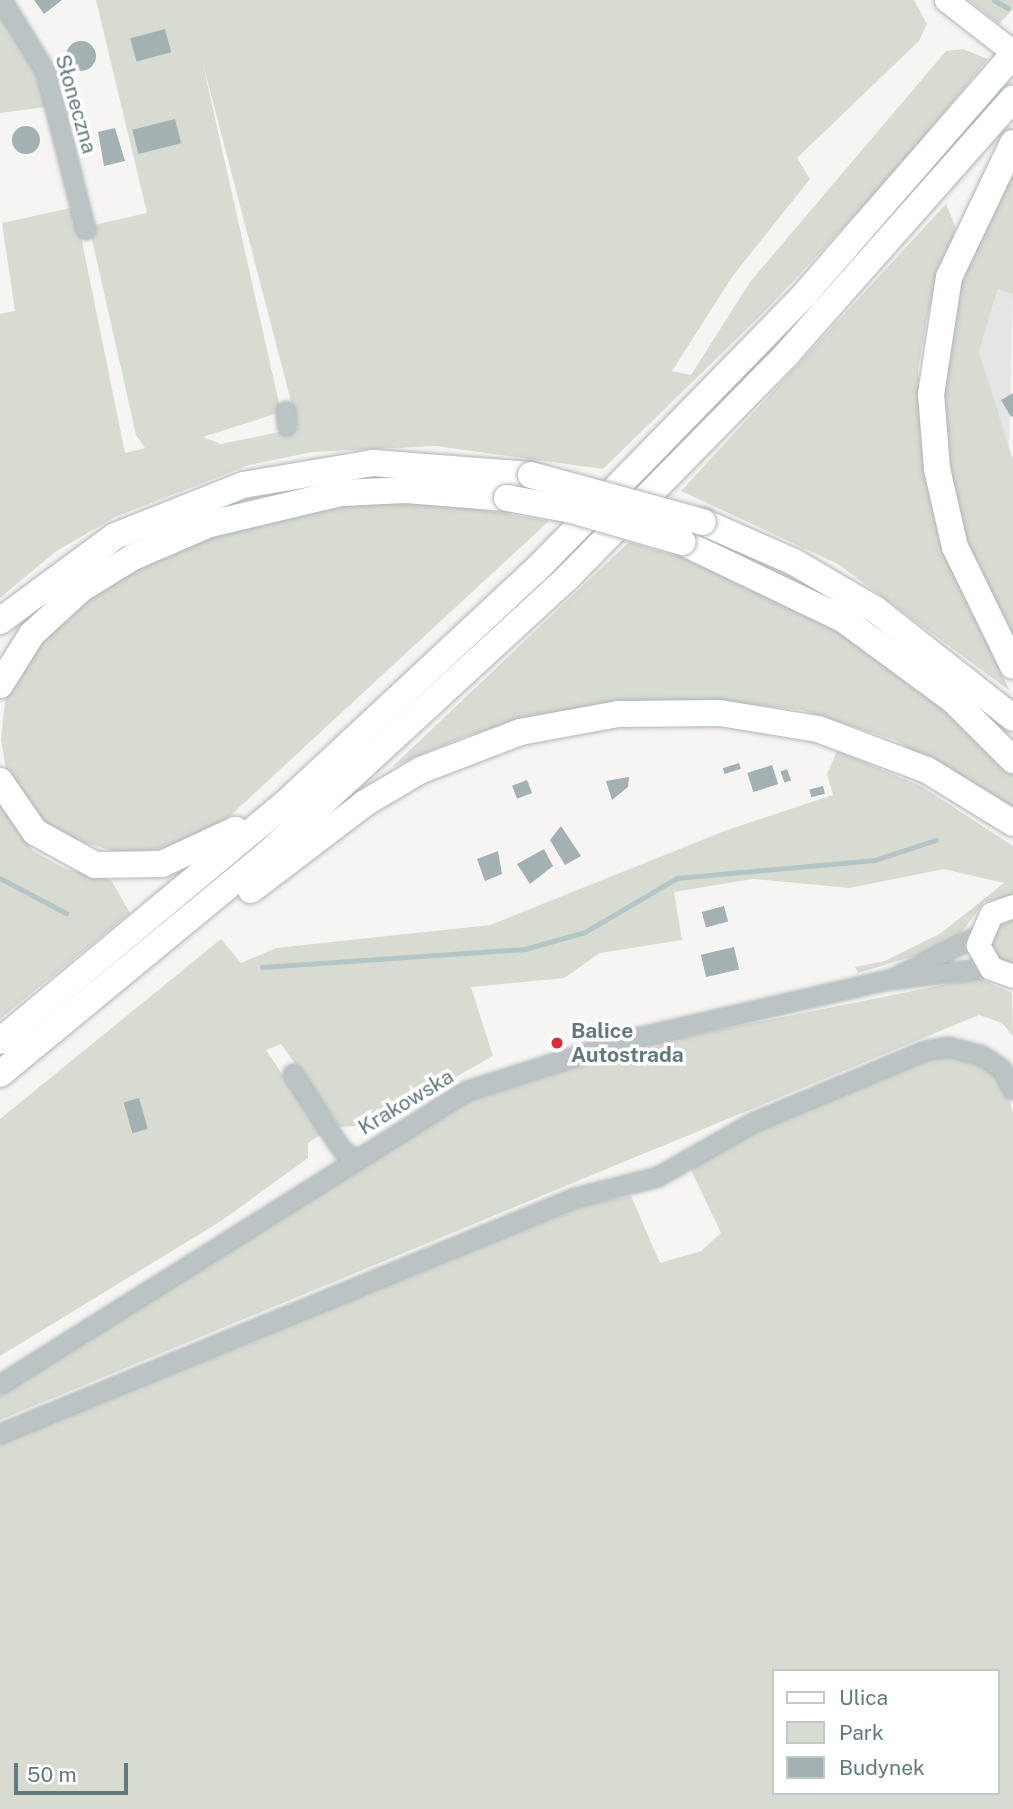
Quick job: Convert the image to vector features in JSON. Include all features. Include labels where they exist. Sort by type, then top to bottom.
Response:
[{"type":"highway","points":[[0,1041],[289,800],[632,476],[805,294],[1013,53]]},
{"type":"highway","points":[[0,1074],[174,934],[374,761],[567,578],[788,354],[1013,99]]},
{"type":"highway","points":[[1012,146],[949,277],[931,394],[937,470],[955,547],[1013,666]]},
{"type":"highway","points":[[0,621],[115,536],[243,485],[373,463],[531,475],[703,522],[794,562],[876,610],[1013,718]]},
{"type":"highway","points":[[0,684],[32,634],[81,589],[133,557],[210,523],[341,493],[406,490],[507,498],[572,510],[682,542],[843,619],[953,700],[1013,760]]},
{"type":"highway","points":[[174,934],[256,887],[392,784],[488,742],[589,718],[720,713],[818,729],[927,770],[1013,823]]},
{"type":"highway","points":[[0,781],[26,823],[50,844],[114,868],[179,859],[289,800]]},
{"type":"main road","points":[[946,0],[1013,53]]},
{"type":"main road","points":[[1002,972],[978,936],[991,914],[1013,906]]},
{"type":"street","name":"Słoneczna","points":[[2,0],[46,72],[86,230]]},
{"type":"street","name":"Krakowska","points":[[888,980],[978,936]]},
{"type":"street","name":"Krakowska","points":[[0,1385],[421,1116],[514,1073],[888,980],[1002,972]]},
{"type":"street","points":[[0,1434],[575,1198],[669,1172],[755,1122],[925,1051],[948,1047],[981,1055],[1002,1069],[1013,1090]]},
{"type":"street","points":[[293,1074],[342,1150],[355,1159]]},
{"type":"shaded area","points":[[998,289],[1013,295],[1009,448],[979,351]]},
{"type":"green space","points":[[96,0],[914,0],[927,24],[919,41],[797,158],[810,179],[732,277],[672,371],[691,375],[750,282],[946,51],[963,49],[988,59],[900,167],[768,308],[603,469],[436,446],[313,452],[249,465],[115,517],[55,552],[0,598],[0,314],[15,311],[2,223],[75,207],[125,453],[145,448],[136,435],[89,226],[147,213]],"holes":[[[202,60],[298,428],[221,444],[203,437],[281,412]]]},
{"type":"green space","points":[[969,0],[1013,0],[1013,9],[999,24]]},
{"type":"green space","points":[[0,3],[9,15],[52,106],[0,113]]},
{"type":"green space","points":[[1013,165],[1013,295],[998,289],[979,351],[1013,460],[1013,644],[956,519],[941,368],[956,279]]},
{"type":"green space","points":[[946,204],[956,228],[928,313],[918,370],[923,449],[938,537],[1010,691],[838,564],[681,491]]},
{"type":"green space","points":[[428,501],[549,521],[219,826],[169,847],[124,854],[59,835],[24,804],[7,775],[1,739],[6,693],[59,618],[153,556],[299,507]]},
{"type":"green space","points":[[629,542],[729,572],[833,621],[919,682],[1013,771],[1013,812],[895,740],[802,710],[725,702],[655,700],[549,713],[466,736],[392,767]]},
{"type":"green space","points":[[837,751],[921,786],[1013,846],[1013,895],[984,902],[962,932],[940,948],[858,973],[855,967],[885,961],[941,933],[1004,883],[944,869],[849,888],[753,879],[674,892],[682,940],[600,953],[564,978],[471,987],[493,1056],[370,1125],[340,1127],[281,1044],[266,1050],[322,1134],[308,1143],[308,1158],[221,1221],[0,1356],[0,1119],[221,939],[241,963],[276,948],[490,925],[727,830],[833,795],[827,774]]},
{"type":"green space","points":[[0,805],[33,851],[66,869],[111,880],[130,913],[0,1019]]},
{"type":"green space","points":[[1013,918],[1013,965],[994,958],[988,935],[997,922]]},
{"type":"green space","points":[[978,978],[1012,993],[1013,1036],[1002,1023],[979,1015],[0,1420],[0,1396],[467,1099],[608,1052]]},
{"type":"green space","points":[[944,1053],[974,1060],[1002,1077],[1013,1112],[1013,1809],[0,1809],[0,1439],[581,1205],[631,1196],[660,1263],[701,1251],[721,1233],[691,1170],[733,1140],[820,1099]]},
{"type":"building","points":[[34,0],[62,0],[44,14]]},
{"type":"building","points":[[165,29],[171,52],[136,61],[130,38]]},
{"type":"building","points":[[81,41],[91,46],[96,56],[91,66],[81,71],[71,66],[66,56],[71,46]]},
{"type":"building","points":[[175,119],[181,143],[138,154],[132,130]]},
{"type":"building","points":[[26,126],[36,130],[40,140],[36,150],[26,154],[16,150],[12,140],[16,130]]},
{"type":"building","points":[[115,128],[125,161],[104,166],[98,132]]},
{"type":"building","points":[[1013,393],[1013,416],[1011,417],[1001,400]]},
{"type":"building","points":[[739,763],[741,769],[725,774],[723,768]]},
{"type":"building","points":[[772,765],[778,784],[753,792],[747,773]]},
{"type":"building","points":[[787,769],[791,780],[785,783],[780,771]]},
{"type":"building","points":[[629,777],[628,787],[612,800],[606,781]]},
{"type":"building","points":[[527,780],[532,793],[517,799],[512,786]]},
{"type":"building","points":[[823,786],[825,794],[811,797],[809,789]]},
{"type":"building","points":[[561,826],[581,856],[565,865],[550,840]]},
{"type":"building","points":[[544,849],[553,866],[530,884],[517,864]]},
{"type":"building","points":[[498,851],[502,874],[485,881],[477,859]]},
{"type":"building","points":[[724,906],[728,921],[706,927],[702,912]]},
{"type":"building","points":[[734,947],[739,969],[706,977],[701,955]]},
{"type":"building","points":[[139,1098],[148,1129],[132,1133],[124,1102]]},
{"type":"waterway","points":[[994,0],[1008,8]]},
{"type":"waterway","points":[[262,967],[525,949],[585,932],[677,878],[875,860],[936,840]]},
{"type":"waterway","points":[[0,878],[66,913]]},
{"type":"place","name":"Balice Autostrada","points":[[557,1043]]}]
